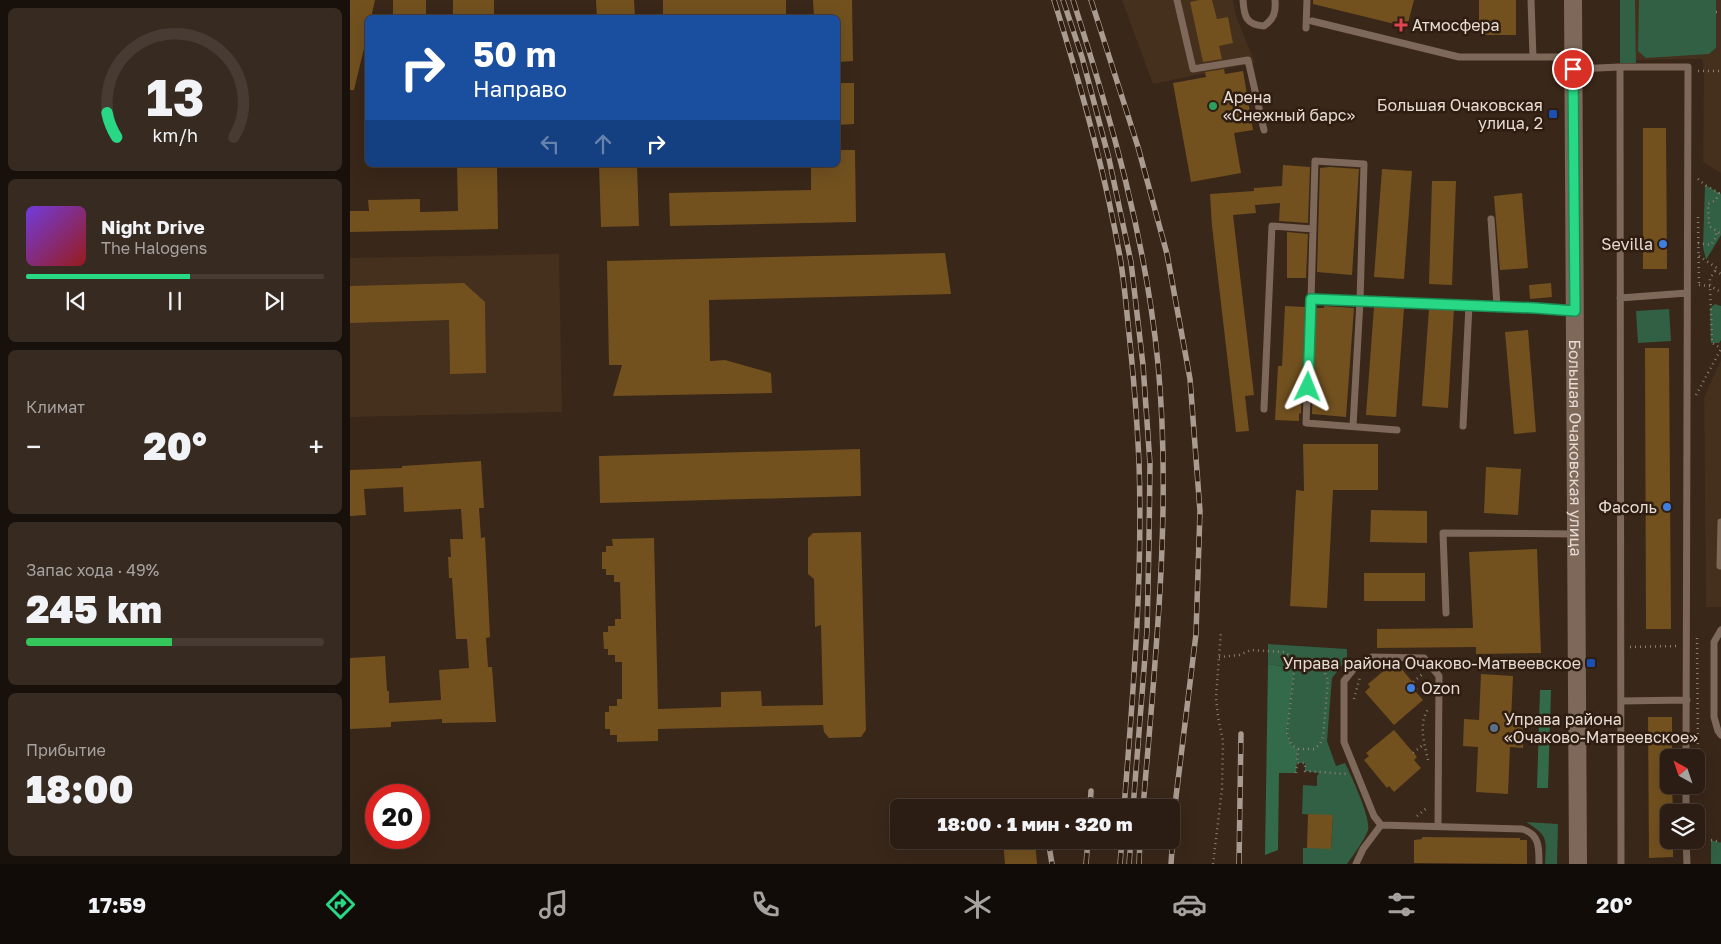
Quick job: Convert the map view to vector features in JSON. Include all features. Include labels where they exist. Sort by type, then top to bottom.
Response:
[{"type":"street","name":"Большая Очаковская улица","points":[[1572,0],[1578,864]]},
{"type":"lane","points":[[1176,0],[1193,70],[1248,60],[1264,130]]},
{"type":"lane","points":[[1243,0],[1244,12],[1249,22],[1255,26],[1264,26],[1272,21],[1276,11],[1275,0]]},
{"type":"lane","points":[[1306,28],[1307,0]]},
{"type":"lane","points":[[1531,0],[1533,57]]},
{"type":"lane","points":[[1312,21],[1453,56],[1533,57],[1620,67],[1688,67],[1686,749]]},
{"type":"lane","points":[[1620,67],[1621,864]]},
{"type":"lane","points":[[1353,426],[1360,301],[1364,164],[1315,161],[1306,423],[1397,430]]},
{"type":"lane","points":[[1491,219],[1497,306]]},
{"type":"lane","points":[[1264,409],[1272,226],[1313,229]]},
{"type":"lane","points":[[1620,298],[1687,293]]},
{"type":"lane","points":[[1311,299],[1575,311]]},
{"type":"lane","points":[[1463,426],[1469,305]]},
{"type":"lane","points":[[1721,522],[1721,566]]},
{"type":"lane","points":[[1446,613],[1444,533],[1576,534]]},
{"type":"lane","points":[[1721,630],[1714,642],[1714,717],[1718,732],[1721,734]]},
{"type":"lane","points":[[1381,825],[1374,816],[1344,742],[1344,681],[1356,666],[1372,657],[1424,658],[1439,676],[1438,826]]},
{"type":"lane","points":[[1621,701],[1686,700]]},
{"type":"lane","points":[[1381,825],[1522,829],[1529,831],[1539,844],[1539,864]]},
{"type":"lane","points":[[1356,864],[1363,850],[1381,825]]},
{"type":"lane","points":[[1686,849],[1686,864]]},
{"type":"path","points":[[1716,12],[1721,12]]},
{"type":"path","points":[[1698,71],[1721,71]]},
{"type":"path","points":[[1698,179],[1720,194],[1716,200],[1708,204],[1709,226],[1721,234]]},
{"type":"path","points":[[1698,243],[1711,245],[1716,237],[1716,230]]},
{"type":"path","points":[[1699,256],[1721,274]]},
{"type":"path","points":[[1696,396],[1721,349],[1712,343],[1710,278],[1715,271]]},
{"type":"path","points":[[1699,280],[1699,285]]},
{"type":"path","points":[[1687,285],[1710,286],[1721,292]]},
{"type":"path","points":[[1213,864],[1222,789],[1224,741],[1218,717],[1216,697],[1221,631]]},
{"type":"path","points":[[1621,648],[1687,646]]},
{"type":"path","points":[[1219,657],[1239,655],[1251,650],[1284,652],[1293,658],[1300,667]]},
{"type":"path","points":[[1305,664],[1314,664],[1322,667],[1328,680],[1323,737],[1320,744],[1314,749],[1298,749],[1291,744],[1287,733],[1294,673],[1305,664]]},
{"type":"path","points":[[1413,682],[1423,672],[1428,678]]},
{"type":"path","points":[[1350,705],[1354,699],[1360,677]]},
{"type":"path","points":[[1429,761],[1424,744],[1424,716],[1431,706]]},
{"type":"path","points":[[1413,753],[1424,744]]},
{"type":"path","points":[[1296,773],[1298,749]]},
{"type":"path","points":[[1297,763],[1305,763],[1305,771],[1357,774]]},
{"type":"path","points":[[1430,802],[1427,808],[1414,820],[1433,820],[1438,826]]},
{"type":"path","points":[[1711,840],[1721,842]]},
{"type":"shaded area","points":[[1122,0],[1233,0],[1236,16],[1255,63],[1153,84]]},
{"type":"shaded area","points":[[1635,0],[1721,0],[1721,173],[1703,162],[1704,73],[1702,59],[1636,60]]},
{"type":"shaded area","points":[[559,254],[562,412],[350,417],[350,258]]},
{"type":"shaded area","points":[[1721,360],[1721,607],[1706,607],[1704,397]]},
{"type":"green space","points":[[1620,0],[1635,0],[1636,63],[1620,63]]},
{"type":"green space","points":[[1639,0],[1716,0],[1716,48],[1709,54],[1646,58],[1638,51]]},
{"type":"green space","points":[[1705,185],[1721,194],[1721,235],[1706,260],[1703,247]]},
{"type":"green space","points":[[1715,304],[1721,306],[1721,340],[1719,343],[1711,343],[1710,308]]},
{"type":"green space","points":[[1669,309],[1671,341],[1638,343],[1636,311]]},
{"type":"green space","points":[[1268,644],[1347,649],[1347,659],[1332,678],[1327,741],[1336,766],[1345,763],[1367,816],[1368,830],[1347,864],[1303,864],[1303,848],[1331,848],[1333,816],[1302,814],[1303,785],[1317,786],[1317,776],[1319,773],[1305,771],[1305,763],[1297,763],[1298,749],[1291,744],[1287,733],[1296,669],[1268,664]]},
{"type":"green space","points":[[1268,664],[1296,669],[1287,733],[1291,744],[1298,749],[1296,773],[1279,773],[1278,850],[1265,855]]},
{"type":"green space","points":[[1540,690],[1551,690],[1548,788],[1537,788]]},
{"type":"green space","points":[[1526,822],[1558,824],[1557,864],[1545,864],[1546,849],[1544,839],[1539,831]]},
{"type":"green space","points":[[1711,840],[1721,843],[1721,864],[1711,864]]},
{"type":"building","points":[[350,0],[375,0],[372,15],[365,15],[365,44],[354,90],[350,90]]},
{"type":"building","points":[[393,0],[426,0],[426,15],[393,15]]},
{"type":"building","points":[[453,0],[494,0],[494,15],[453,15]]},
{"type":"building","points":[[596,0],[634,0],[635,15],[597,15]]},
{"type":"building","points":[[663,0],[786,0],[786,15],[663,15]]},
{"type":"building","points":[[813,0],[852,0],[853,61],[840,62],[840,15],[814,15]]},
{"type":"building","points":[[1212,0],[1217,19],[1228,17],[1233,43],[1219,46],[1222,59],[1203,62],[1190,2]]},
{"type":"building","points":[[1313,0],[1414,0],[1407,27],[1313,4]]},
{"type":"building","points":[[1479,0],[1516,0],[1516,35],[1479,35]]},
{"type":"building","name":"Арена «Снежный барс»","points":[[1224,69],[1225,74],[1243,71],[1253,130],[1234,133],[1241,173],[1191,182],[1173,83],[1206,77],[1205,72]]},
{"type":"building","points":[[840,83],[854,83],[854,124],[840,125]]},
{"type":"building","points":[[1643,128],[1666,128],[1667,269],[1643,269]]},
{"type":"building","points":[[840,150],[855,150],[856,222],[670,226],[669,193],[811,190],[811,167],[840,167]]},
{"type":"building","points":[[1283,165],[1310,167],[1308,223],[1279,221],[1280,203],[1255,205],[1256,213],[1233,215],[1254,395],[1245,396],[1249,431],[1236,432],[1210,194],[1254,191],[1254,188],[1282,186]]},
{"type":"building","points":[[457,167],[497,167],[498,229],[350,232],[350,211],[369,211],[368,200],[420,199],[420,212],[458,211]]},
{"type":"building","points":[[599,167],[637,167],[639,226],[601,227]]},
{"type":"building","points":[[1320,168],[1359,169],[1352,275],[1317,272]]},
{"type":"building","points":[[1382,169],[1412,171],[1404,279],[1374,277]]},
{"type":"building","points":[[1432,181],[1456,181],[1452,285],[1429,284]]},
{"type":"building","points":[[1522,193],[1528,268],[1500,270],[1494,196]]},
{"type":"building","points":[[1287,232],[1308,234],[1306,278],[1287,278]]},
{"type":"building","points":[[945,253],[951,294],[709,300],[710,361],[725,360],[771,373],[772,393],[613,396],[622,365],[609,365],[607,261]]},
{"type":"building","points":[[464,283],[485,302],[486,373],[450,374],[449,320],[350,323],[350,286]]},
{"type":"building","points":[[1551,283],[1552,297],[1530,299],[1529,285]]},
{"type":"building","points":[[1285,306],[1305,307],[1301,414],[1299,413],[1299,421],[1275,420],[1278,366],[1282,366]]},
{"type":"building","points":[[1324,306],[1354,308],[1346,417],[1312,414],[1316,308],[1324,308]]},
{"type":"building","points":[[1374,307],[1404,308],[1396,417],[1366,415]]},
{"type":"building","points":[[1429,309],[1454,309],[1448,408],[1422,406]]},
{"type":"building","points":[[1528,330],[1536,432],[1514,434],[1505,332]]},
{"type":"building","points":[[1645,348],[1669,348],[1671,629],[1646,629]]},
{"type":"building","points":[[1303,444],[1378,444],[1378,490],[1333,490],[1327,608],[1290,606],[1296,490],[1304,491]]},
{"type":"building","points":[[860,449],[861,496],[600,503],[599,456]]},
{"type":"building","points":[[481,461],[484,508],[479,508],[481,538],[485,537],[490,637],[486,638],[488,667],[492,667],[496,722],[442,723],[442,719],[391,722],[391,727],[350,729],[350,658],[385,656],[389,703],[441,700],[439,670],[469,668],[467,639],[456,639],[452,578],[449,578],[448,557],[451,557],[450,539],[463,539],[461,509],[404,512],[403,487],[364,489],[366,515],[350,516],[350,470],[402,468],[402,466]]},
{"type":"building","points":[[1486,467],[1521,469],[1518,515],[1484,513]]},
{"type":"building","points":[[1371,510],[1427,511],[1427,543],[1370,542]]},
{"type":"building","points":[[861,532],[866,730],[861,737],[829,738],[824,732],[823,725],[658,729],[658,741],[617,742],[617,735],[610,735],[610,729],[605,729],[605,712],[609,712],[609,706],[617,706],[617,699],[622,699],[622,662],[615,662],[615,655],[608,655],[608,649],[604,649],[603,632],[608,632],[608,626],[615,626],[615,619],[621,619],[620,582],[614,582],[614,575],[606,575],[606,569],[602,569],[602,552],[606,552],[606,546],[613,546],[612,539],[654,538],[658,709],[721,707],[721,692],[761,691],[762,706],[823,705],[821,625],[815,627],[814,579],[808,574],[808,538],[813,533]]},
{"type":"building","points":[[1537,549],[1541,653],[1476,654],[1476,647],[1377,648],[1377,629],[1473,628],[1469,552]]},
{"type":"building","points":[[1364,573],[1425,573],[1425,601],[1364,601]]},
{"type":"building","points":[[1393,663],[1397,663],[1418,689],[1415,691],[1423,700],[1394,725],[1365,692],[1370,687],[1368,684]]},
{"type":"building","name":"Управа района «Очаково-Матвеевское»","points":[[1481,674],[1513,676],[1511,721],[1524,721],[1523,748],[1510,747],[1508,794],[1476,792],[1478,747],[1463,746],[1464,719],[1479,720]]},
{"type":"building","points":[[1648,717],[1672,717],[1672,749],[1660,749],[1660,794],[1672,794],[1673,804],[1660,804],[1660,849],[1673,849],[1673,857],[1649,858]]},
{"type":"building","points":[[1394,730],[1417,757],[1414,760],[1421,768],[1394,792],[1389,786],[1387,788],[1364,760],[1369,756],[1366,753]]},
{"type":"building","points":[[1308,814],[1333,815],[1331,849],[1307,848]]},
{"type":"building","points":[[1422,837],[1520,838],[1520,840],[1527,840],[1527,864],[1414,863],[1414,840],[1422,839]]},
{"type":"building","points":[[1004,849],[1036,849],[1037,864],[1005,864]]},
{"type":"railway","points":[[1054,0],[1074,65],[1108,196],[1122,271],[1133,376],[1139,463],[1140,549],[1131,722],[1125,799]]},
{"type":"railway","points":[[1063,0],[1082,57],[1109,159],[1131,262],[1143,365],[1150,464],[1149,543],[1147,631],[1134,799]]},
{"type":"railway","points":[[1073,0],[1101,90],[1136,225],[1145,271],[1158,364],[1162,419],[1163,530],[1157,642],[1144,799]]},
{"type":"railway","points":[[1091,0],[1138,147],[1167,254],[1190,379],[1200,511],[1196,634],[1175,805],[1171,864]]},
{"type":"railway","points":[[1239,864],[1241,734]]},
{"type":"railway","points":[[1091,791],[1091,799]]},
{"type":"railway","points":[[1050,849],[1052,864]]},
{"type":"railway","points":[[1086,864],[1087,849]]},
{"type":"railway","points":[[1120,864],[1121,849]]},
{"type":"railway","points":[[1129,864],[1130,849]]},
{"type":"railway","points":[[1139,864],[1140,849]]},
{"type":"place","name":"Атмосфера","points":[[1401,25]]},
{"type":"place","name":"Арена «Снежный барс»","points":[[1213,106]]},
{"type":"place","name":"Большая Очаковская улица, 2","points":[[1553,114]]},
{"type":"place","name":"Sevilla","points":[[1663,244]]},
{"type":"place","name":"Фасоль","points":[[1667,507]]},
{"type":"place","name":"Управа района Очаково-Матвеевское","points":[[1591,663]]},
{"type":"place","name":"Ozon","points":[[1411,688]]},
{"type":"place","name":"Управа района «Очаково-Матвеевское»","points":[[1494,728]]},
{"type":"route","points":[[1308,387],[1311,299],[1575,311],[1573,69]]}]
